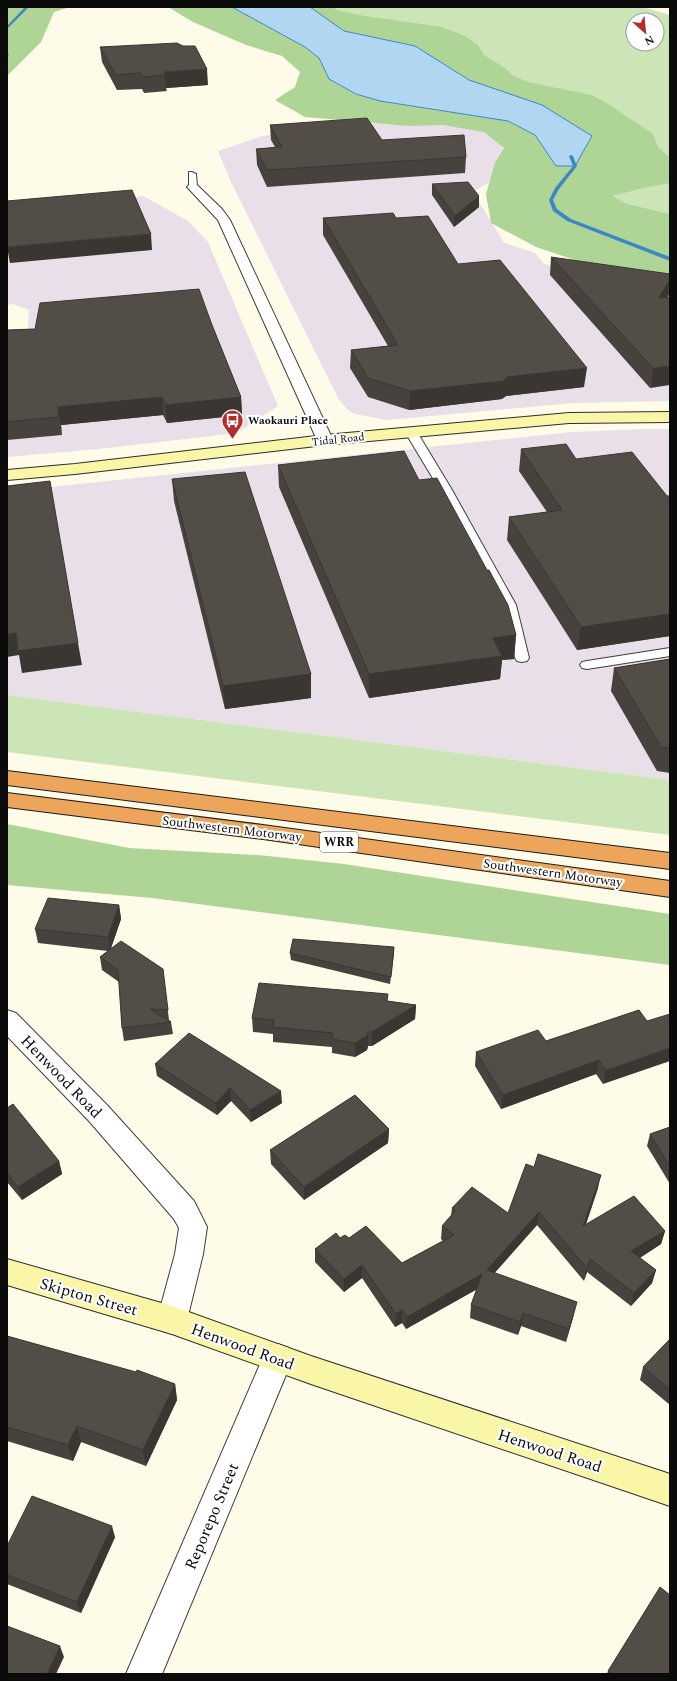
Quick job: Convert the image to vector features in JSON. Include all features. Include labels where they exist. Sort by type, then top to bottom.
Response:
[{"type":"highway","name":"Southwestern Motorway","points":[[7,778],[670,861]]},
{"type":"highway","name":"Southwestern Motorway","points":[[7,800],[263,832],[670,888]]},
{"type":"main road","name":"Tidal Road","points":[[7,475],[74,469],[325,440],[568,418],[670,417]]},
{"type":"main road","name":"Skipton Street","points":[[7,1272],[172,1320]]},
{"type":"main road","name":"Henwood Road","points":[[172,1320],[278,1358],[670,1490]]},
{"type":"street","points":[[193,180],[224,220],[325,440]]},
{"type":"street","name":"Henwood Road","points":[[7,1020],[98,1113],[184,1210],[192,1226],[189,1254],[172,1320]]},
{"type":"street","name":"Reporepo Street","points":[[144,1674],[278,1358]]},
{"type":"lane","points":[[411,432],[446,490],[509,605],[522,658]]},
{"type":"lane","points":[[587,665],[670,652]]},
{"type":"shaded area","points":[[419,118],[494,126],[511,169],[473,192],[504,243],[535,253],[544,264],[670,286],[670,401],[574,403],[387,420],[355,414],[348,410],[338,398],[231,182],[218,151],[262,136]]},
{"type":"shaded area","points":[[143,196],[188,221],[208,242],[278,406],[237,433],[99,449],[7,457],[7,344],[27,342],[29,310],[12,304],[7,305],[7,209]]},
{"type":"shaded area","points":[[670,429],[670,780],[7,695],[7,490],[51,487],[571,432]]},
{"type":"green space","points":[[7,7],[70,7],[54,12],[41,42],[7,76]]},
{"type":"green space","points":[[168,7],[232,7],[305,47],[319,58],[329,79],[356,94],[380,101],[508,121],[535,135],[556,166],[575,166],[474,83],[415,46],[344,31],[310,7],[334,7],[336,10],[359,15],[442,27],[465,36],[478,45],[484,55],[505,68],[512,75],[528,82],[591,95],[605,102],[653,134],[658,147],[670,158],[670,183],[612,196],[627,204],[670,214],[670,292],[536,247],[491,223],[486,194],[495,163],[504,148],[484,132],[443,125],[409,126],[305,117],[275,100],[295,87],[300,72],[282,56],[246,45],[193,22]]},
{"type":"green space","points":[[232,7],[642,7],[660,12],[625,12],[625,52],[665,52],[665,14],[670,15],[670,284],[556,166],[535,135],[329,79],[319,58],[305,47]]},
{"type":"green space","points":[[7,695],[670,780],[670,835],[7,752]]},
{"type":"green space","points":[[7,824],[129,848],[258,855],[344,864],[670,914],[670,965],[152,898],[7,885]]},
{"type":"water","points":[[232,7],[310,7],[344,31],[415,46],[469,80],[542,105],[592,136],[575,166],[556,166],[535,135],[508,121],[380,101],[356,94],[329,79],[319,58],[305,47]]},
{"type":"building","points":[[177,43],[183,46],[195,46],[207,69],[164,72],[165,75],[143,77],[141,73],[116,75],[100,47]]},
{"type":"building","points":[[367,118],[382,140],[464,135],[466,157],[267,170],[256,149],[282,147],[270,125]]},
{"type":"building","points":[[468,182],[479,196],[455,216],[432,184]]},
{"type":"building","points":[[132,190],[151,234],[7,247],[7,201]]},
{"type":"building","points":[[393,213],[396,218],[428,216],[458,264],[500,260],[587,368],[507,377],[504,381],[410,391],[368,378],[351,350],[398,345],[323,218]]},
{"type":"building","points":[[551,257],[670,274],[670,279],[659,298],[670,297],[670,366],[653,368]]},
{"type":"building","points":[[199,289],[241,397],[166,405],[162,397],[58,407],[59,417],[7,422],[7,330],[35,329],[40,303]]},
{"type":"building","points":[[566,444],[576,459],[632,452],[667,496],[670,496],[670,614],[581,627],[509,517],[562,510],[521,449]]},
{"type":"building","points":[[404,451],[419,480],[437,478],[487,570],[489,570],[508,605],[516,635],[493,638],[502,656],[369,674],[278,465]]},
{"type":"building","points":[[245,472],[311,674],[223,686],[172,479]]},
{"type":"building","points":[[50,481],[78,643],[18,651],[16,633],[7,634],[7,486]]},
{"type":"building","points":[[670,659],[670,748],[661,747],[614,668]]},
{"type":"building","points":[[48,898],[119,905],[108,937],[35,929]]},
{"type":"building","points":[[293,939],[394,947],[391,977],[290,953]]},
{"type":"building","points":[[121,941],[163,969],[168,1010],[150,1009],[171,1022],[122,1028],[118,970],[100,957]]},
{"type":"building","points":[[259,983],[388,994],[387,1001],[416,1005],[372,1032],[368,1032],[367,1036],[355,1043],[332,1039],[333,1033],[273,1027],[274,1020],[252,1018]]},
{"type":"building","points":[[639,1010],[647,1021],[670,1014],[670,1048],[606,1070],[599,1060],[503,1095],[476,1052],[538,1030],[546,1041]]},
{"type":"building","points":[[189,1033],[281,1091],[250,1110],[230,1088],[216,1103],[155,1064]]},
{"type":"building","points":[[355,1095],[389,1129],[304,1187],[270,1150]]},
{"type":"building","points":[[13,1104],[59,1161],[18,1187],[7,1173],[7,1108]]},
{"type":"building","points":[[670,1127],[670,1167],[650,1134]]},
{"type":"building","points":[[538,1154],[601,1175],[583,1226],[634,1196],[665,1231],[631,1251],[656,1270],[634,1293],[590,1259],[587,1268],[539,1212],[487,1270],[577,1302],[569,1329],[523,1313],[520,1322],[471,1305],[482,1274],[407,1317],[402,1310],[396,1314],[362,1265],[344,1279],[315,1249],[336,1233],[340,1238],[345,1235],[349,1238],[366,1226],[402,1263],[454,1235],[442,1226],[455,1211],[452,1208],[472,1187],[508,1213],[526,1164],[534,1167]]},
{"type":"building","points":[[7,1336],[136,1372],[137,1370],[175,1384],[143,1450],[77,1426],[68,1445],[7,1427]]},
{"type":"building","points":[[670,1339],[670,1390],[643,1367]]},
{"type":"building","points":[[32,1496],[112,1526],[77,1602],[7,1575],[7,1546]]},
{"type":"building","points":[[660,1587],[670,1595],[670,1674],[612,1674],[608,1671]]},
{"type":"building","points":[[7,1626],[60,1646],[47,1674],[7,1674]]},
{"type":"waterway","points":[[7,28],[27,7]]},
{"type":"waterway","points":[[571,156],[575,166],[557,189],[551,200],[555,210],[569,220],[670,259]]},
{"type":"place","name":"Waokauri Place","points":[[232,440]]}]
